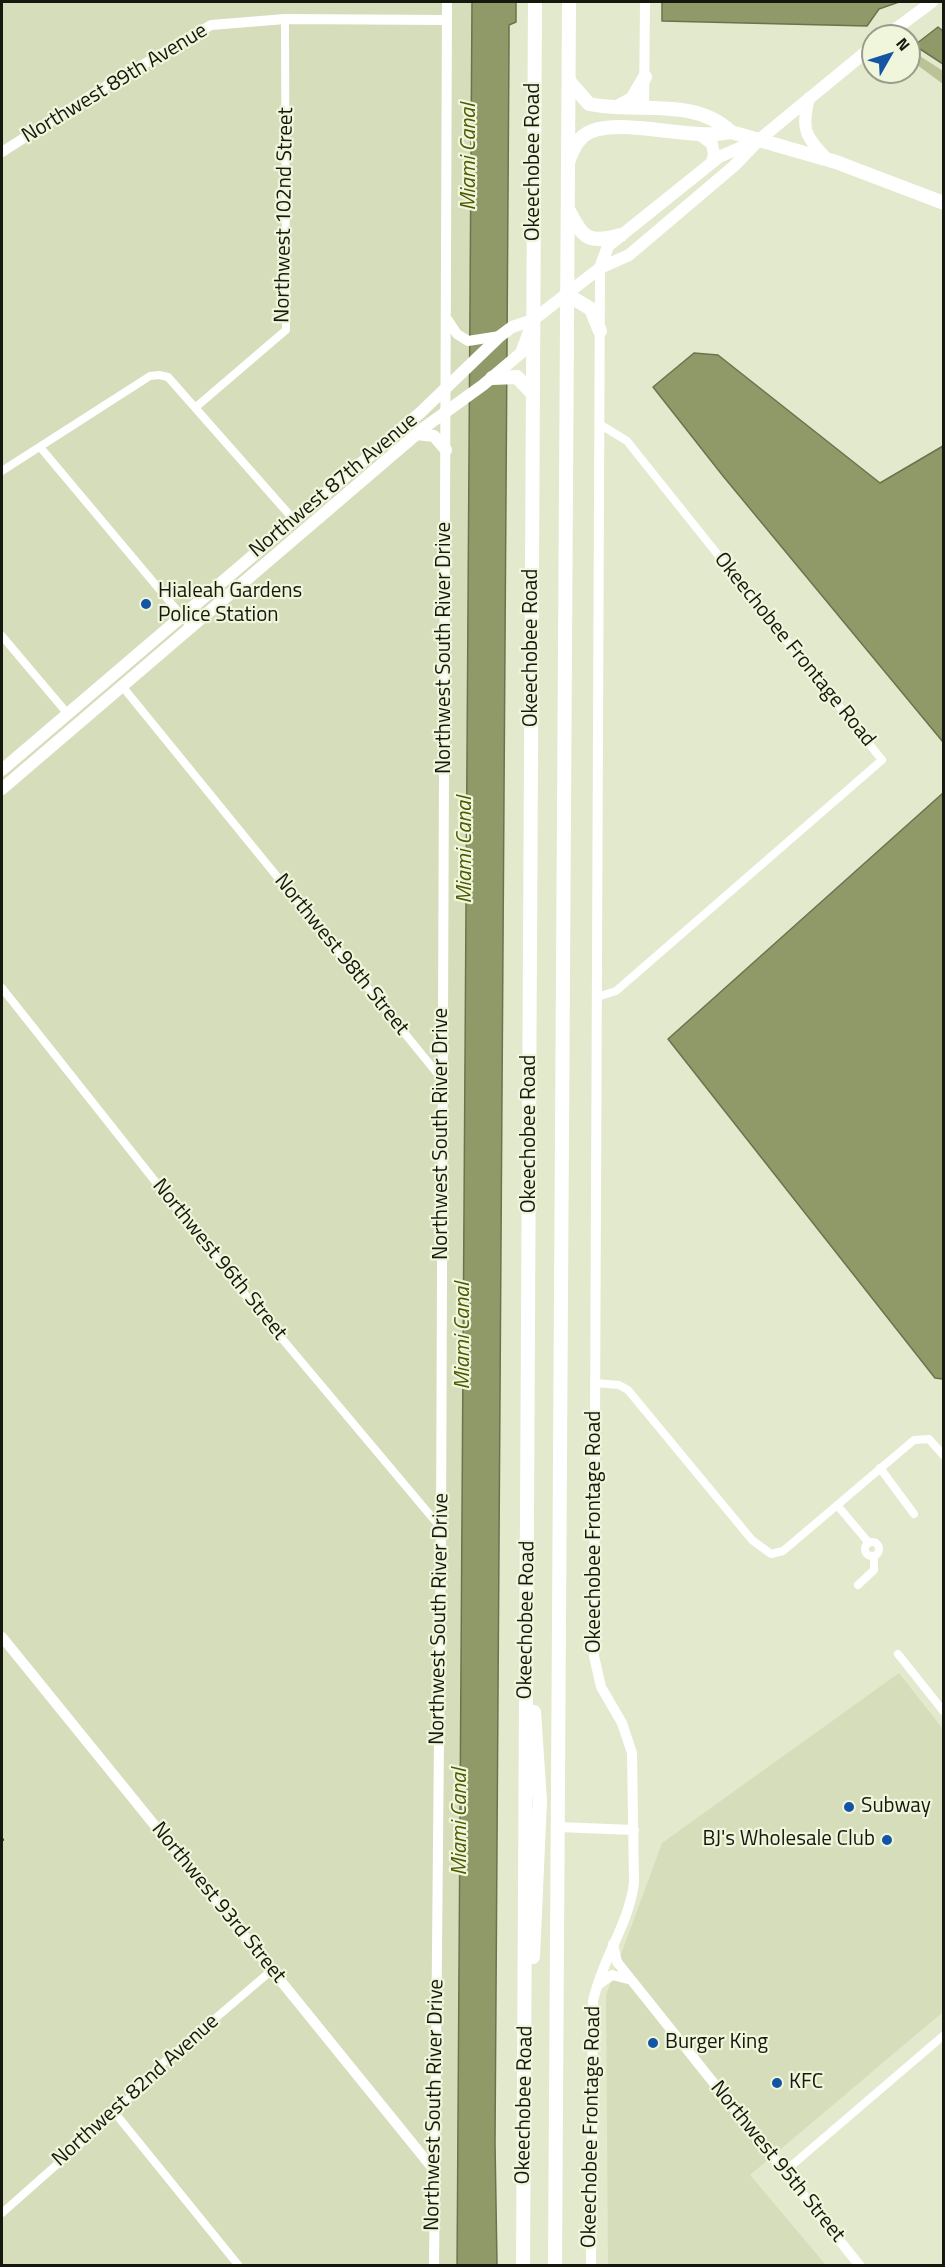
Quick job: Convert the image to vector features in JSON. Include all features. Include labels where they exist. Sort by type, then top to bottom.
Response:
[{"type":"main road","name":"Okeechobee Road","points":[[524,2265],[536,2]]},
{"type":"main road","name":"Okeechobee Road","points":[[555,2265],[569,2]]},
{"type":"main road","points":[[902,24],[932,2]]},
{"type":"main road","points":[[492,378],[510,370],[521,353],[533,320],[600,268],[629,255],[734,166],[760,139],[861,56]]},
{"type":"main road","points":[[619,106],[632,99],[645,77]]},
{"type":"main road","points":[[569,81],[589,104],[644,107],[706,116],[719,121],[731,132]]},
{"type":"main road","points":[[809,98],[805,130],[826,158]]},
{"type":"main road","points":[[644,107],[657,123],[671,132]]},
{"type":"main road","points":[[567,164],[579,140],[593,130],[625,129],[715,136],[731,132],[826,158],[944,203]]},
{"type":"main road","points":[[699,134],[712,144],[714,154],[712,162]]},
{"type":"main road","points":[[600,268],[608,246],[621,235],[712,162],[760,139]]},
{"type":"main road","points":[[672,219],[671,213],[675,201],[696,175]]},
{"type":"main road","points":[[567,207],[580,230],[589,239],[601,240],[621,235]]},
{"type":"main road","points":[[567,294],[591,309],[600,331]]},
{"type":"main road","name":"Northwest 87th Avenue","points":[[2,770],[447,388],[500,336],[512,327],[533,320]]},
{"type":"main road","points":[[510,370],[533,394]]},
{"type":"main road","name":"Northwest 87th Avenue","points":[[2,789],[417,434],[492,378]]},
{"type":"main road","points":[[417,434],[435,436],[446,450]]},
{"type":"main road","points":[[526,2045],[539,1857],[540,1801],[528,1624]]},
{"type":"main road","points":[[539,1857],[545,1839],[558,1827],[543,1814],[540,1801]]},
{"type":"street","name":"Northwest South River Drive","points":[[434,2265],[441,1528],[447,2]]},
{"type":"street","points":[[644,107],[645,2]]},
{"type":"street","name":"Northwest 89th Avenue","points":[[2,152],[101,89],[211,25],[285,19],[447,20]]},
{"type":"street","name":"Northwest 102nd Street","points":[[196,407],[286,330],[285,19]]},
{"type":"street","name":"Okeechobee Frontage Road","points":[[591,2265],[592,2024],[596,1987],[632,1903],[634,1830],[632,1753],[622,1723],[602,1687],[594,1656],[600,268]]},
{"type":"street","points":[[447,319],[458,334],[468,341],[500,336]]},
{"type":"street","points":[[2,471],[150,376],[159,375],[168,377],[196,407],[294,520]]},
{"type":"street","name":"Okeechobee Frontage Road","points":[[597,998],[616,991],[882,760],[627,441],[601,424]]},
{"type":"street","points":[[40,447],[191,627]]},
{"type":"street","points":[[2,636],[67,713]]},
{"type":"street","name":"Northwest 98th Street","points":[[122,686],[441,1078]]},
{"type":"street","name":"Northwest 96th Street","points":[[2,988],[242,1291],[441,1528]]},
{"type":"street","points":[[595,1383],[619,1384],[628,1390],[752,1540],[771,1554],[783,1551],[910,1443],[925,1438],[931,1441],[944,1456]]},
{"type":"street","points":[[880,1468],[914,1514]]},
{"type":"street","points":[[837,1505],[869,1543],[878,1546],[878,1552],[874,1556],[875,1567],[858,1585]]},
{"type":"street","name":"Northwest 93rd Street","points":[[2,1636],[434,2170]]},
{"type":"street","points":[[898,1654],[944,1712]]},
{"type":"street","points":[[558,1827],[634,1830]]},
{"type":"street","name":"Northwest 95th Street","points":[[613,1943],[617,1962],[631,1981],[860,2265]]},
{"type":"street","name":"Northwest 82nd Avenue","points":[[2,2212],[116,2114],[163,2063],[272,1970]]},
{"type":"street","points":[[596,1987],[612,1975],[631,1981]]},
{"type":"street","points":[[784,2172],[944,2035]]},
{"type":"street","points":[[116,2114],[239,2265]]},
{"type":"shaded area","points":[[2,2],[472,2],[456,2265],[2,2266]]},
{"type":"shaded area","points":[[921,57],[943,71],[943,84],[921,68]]},
{"type":"shaded area","points":[[899,1673],[943,1729],[943,2012],[750,2175],[826,2265],[608,2265],[606,1995],[662,1843]]},
{"type":"water","name":"Miami Canal","points":[[472,2],[516,2],[516,22],[509,25],[495,2142],[497,2265],[457,2266]]},
{"type":"water","points":[[662,2],[899,2],[879,9],[868,24],[861,26],[662,21]]},
{"type":"water","points":[[938,27],[943,31],[943,64],[921,50],[921,40]]},
{"type":"water","points":[[694,353],[718,355],[880,483],[943,446],[943,742],[723,476],[653,387]]},
{"type":"water","points":[[943,793],[944,1379],[935,1378],[668,1039]]},
{"type":"place","name":"Hialeah Gardens Police Station","points":[[146,604]]},
{"type":"place","name":"Subway","points":[[849,1807]]},
{"type":"place","name":"BJ's Wholesale Club","points":[[887,1840]]},
{"type":"place","name":"Burger King","points":[[653,2043]]},
{"type":"place","name":"KFC","points":[[777,2083]]}]
